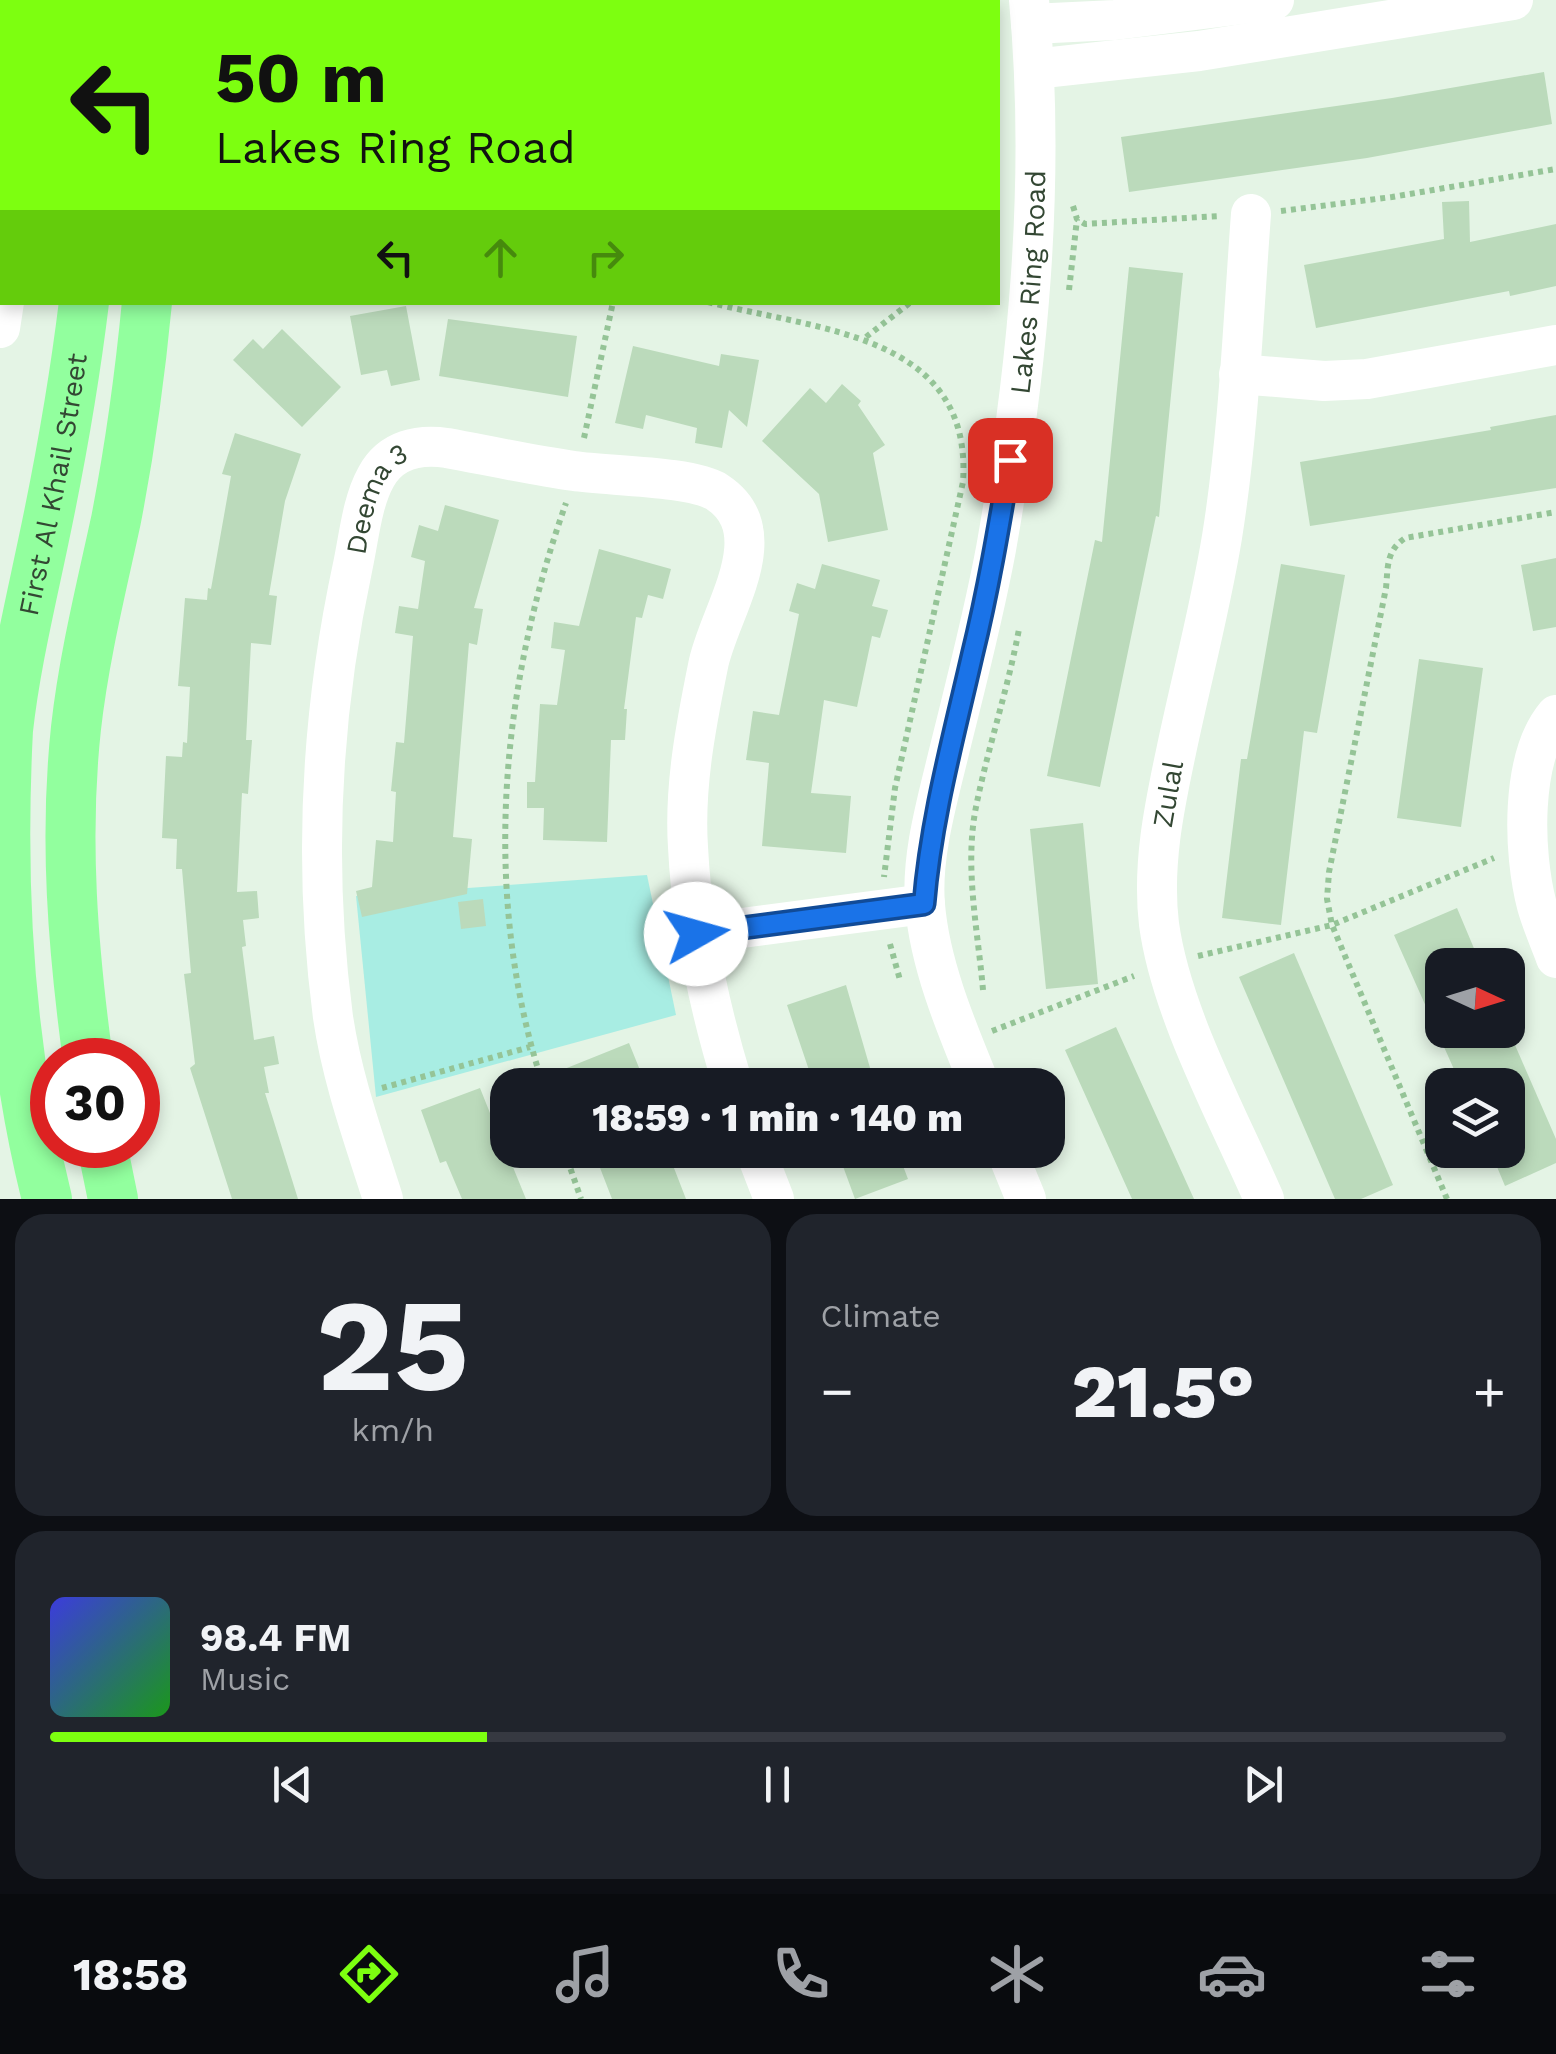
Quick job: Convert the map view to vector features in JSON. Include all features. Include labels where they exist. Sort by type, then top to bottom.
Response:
[{"type":"main road","name":"First Al Khail Street","points":[[46,1199],[12,1003],[2,911],[0,820],[8,728],[74,384],[84,305]]},
{"type":"main road","points":[[85,1038],[70,906],[76,728],[89,640],[138,392],[148,305]]},
{"type":"main road","points":[[107,1168],[113,1199]]},
{"type":"street","points":[[1030,12],[1115,20],[1274,0]]},
{"type":"street","points":[[1034,70],[1199,52],[1513,0]]},
{"type":"street","name":"Lakes Ring Road","points":[[983,1068],[988,1033],[947,998],[924,904],[937,800],[995,552],[1015,429],[1033,240],[1034,70],[1030,12]]},
{"type":"street","name":"Zulal","points":[[1251,214],[1222,535],[1160,838],[1158,908],[1166,963],[1177,998],[1264,1199]]},
{"type":"street","points":[[1239,374],[1324,381],[1367,378],[1556,345]]},
{"type":"street","name":"Deema 3","points":[[384,1199],[350,1098],[334,1022],[325,943],[322,806],[340,634],[372,486],[389,460],[406,449],[427,445],[577,472],[690,484],[714,490],[734,506],[744,530],[745,555],[709,660],[692,752],[687,844],[696,934],[728,1068]]},
{"type":"street","points":[[1556,714],[1535,753],[1528,844],[1537,905],[1556,958]]},
{"type":"street","points":[[696,934],[924,904]]},
{"type":"street","points":[[762,1168],[774,1199]]},
{"type":"street","points":[[1013,1168],[1026,1199]]},
{"type":"path","points":[[1077,219],[1093,224],[1251,214],[1392,197],[1556,169]]},
{"type":"path","points":[[1068,296],[1077,219],[1072,202]]},
{"type":"path","points":[[537,1068],[515,954],[504,855],[507,757],[522,660],[544,565],[577,472],[612,305]]},
{"type":"path","points":[[721,305],[865,338],[909,362],[946,398],[959,424],[965,453],[963,482],[890,818],[884,910],[901,982]]},
{"type":"path","points":[[865,338],[907,305]]},
{"type":"path","points":[[1447,1199],[1332,925],[1327,899],[1329,872],[1386,588],[1388,556],[1394,546],[1405,538],[1556,512]]},
{"type":"path","points":[[988,1004],[983,991],[972,871],[976,810],[1008,689],[1022,613]]},
{"type":"path","points":[[988,1033],[1166,963],[1332,925],[1528,844]]},
{"type":"path","points":[[350,1098],[530,1046]]},
{"type":"path","points":[[570,1168],[580,1199]]},
{"type":"shaded area","points":[[647,875],[676,1015],[376,1097],[356,896]]},
{"type":"building","points":[[1544,72],[1552,124],[1367,158],[1129,192],[1121,137]]},
{"type":"building","points":[[1469,201],[1470,242],[1556,224],[1556,286],[1510,296],[1509,291],[1316,328],[1304,265],[1444,239],[1442,202]]},
{"type":"building","points":[[1129,267],[1183,273],[1159,517],[1156,516],[1100,787],[1047,776],[1095,540],[1102,542]]},
{"type":"building","points":[[406,306],[420,380],[391,386],[387,370],[361,375],[350,316]]},
{"type":"building","points":[[448,319],[577,336],[568,397],[439,376]]},
{"type":"building","points":[[282,329],[341,387],[302,427],[233,360],[253,339],[263,349]]},
{"type":"building","points":[[633,346],[719,366],[721,354],[759,360],[747,427],[729,410],[722,448],[695,443],[697,428],[646,415],[643,429],[615,423]]},
{"type":"building","points":[[842,384],[861,401],[858,405],[885,445],[873,453],[888,530],[828,542],[819,494],[762,441],[810,388],[826,403]]},
{"type":"building","points":[[1556,415],[1556,488],[1310,526],[1300,462],[1491,430],[1490,427]]},
{"type":"building","points":[[235,433],[301,454],[285,501],[269,595],[277,596],[271,645],[251,643],[246,740],[252,740],[248,794],[242,793],[237,892],[257,891],[259,918],[243,920],[246,946],[242,947],[254,1040],[274,1036],[279,1064],[264,1067],[269,1093],[265,1093],[298,1199],[232,1199],[190,1068],[195,1064],[184,974],[191,973],[182,869],[176,869],[177,839],[162,838],[166,756],[182,757],[183,742],[187,743],[190,687],[178,686],[185,598],[207,600],[208,588],[211,589],[231,476],[222,474]]},
{"type":"building","points":[[445,505],[499,520],[474,608],[483,609],[477,645],[469,643],[453,837],[472,839],[467,894],[362,917],[356,891],[372,887],[376,840],[393,842],[396,792],[391,791],[396,742],[404,743],[413,636],[395,633],[399,606],[418,609],[425,561],[411,557],[419,525],[438,531]]},
{"type":"building","points":[[599,549],[671,569],[663,599],[648,595],[642,618],[636,617],[624,709],[625,740],[611,740],[607,842],[543,840],[544,808],[527,808],[527,782],[535,782],[540,704],[557,705],[565,650],[551,648],[554,622],[579,626]]},
{"type":"building","points":[[1556,558],[1556,627],[1533,631],[1521,565]]},
{"type":"building","points":[[822,564],[880,580],[872,606],[888,610],[880,638],[872,636],[857,707],[824,700],[811,793],[851,796],[846,853],[762,846],[769,763],[746,760],[753,711],[779,715],[799,614],[789,611],[797,583],[815,589]]},
{"type":"building","points":[[1281,564],[1345,575],[1317,733],[1304,731],[1281,925],[1222,918],[1241,759],[1247,759]]},
{"type":"building","points":[[1419,659],[1483,668],[1461,827],[1397,818]]},
{"type":"building","points":[[1083,823],[1098,984],[1046,989],[1030,829]]},
{"type":"building","points":[[483,899],[486,926],[461,929],[458,902]]},
{"type":"building","points":[[1457,908],[1474,948],[1425,948],[1425,1004],[1394,935]]},
{"type":"building","points":[[1294,953],[1393,1185],[1361,1199],[1335,1199],[1239,977]]},
{"type":"building","points":[[846,985],[870,1068],[808,1068],[787,1005]]},
{"type":"building","points":[[1116,1027],[1194,1199],[1132,1199],[1065,1050]]},
{"type":"building","points":[[629,1043],[639,1068],[567,1068]]},
{"type":"building","points":[[1444,1048],[1516,1048],[1556,1139],[1556,1163],[1505,1186],[1498,1168],[1525,1168],[1525,1068],[1453,1068]]},
{"type":"building","points":[[480,1088],[490,1113],[490,1168],[513,1168],[526,1199],[462,1199],[446,1161],[440,1163],[421,1110]]},
{"type":"building","points":[[600,1168],[674,1168],[686,1199],[612,1199]]},
{"type":"building","points":[[844,1168],[904,1168],[908,1179],[855,1199]]},
{"type":"route","points":[[696,934],[924,904],[937,800],[988,586],[1010,460]]}]
